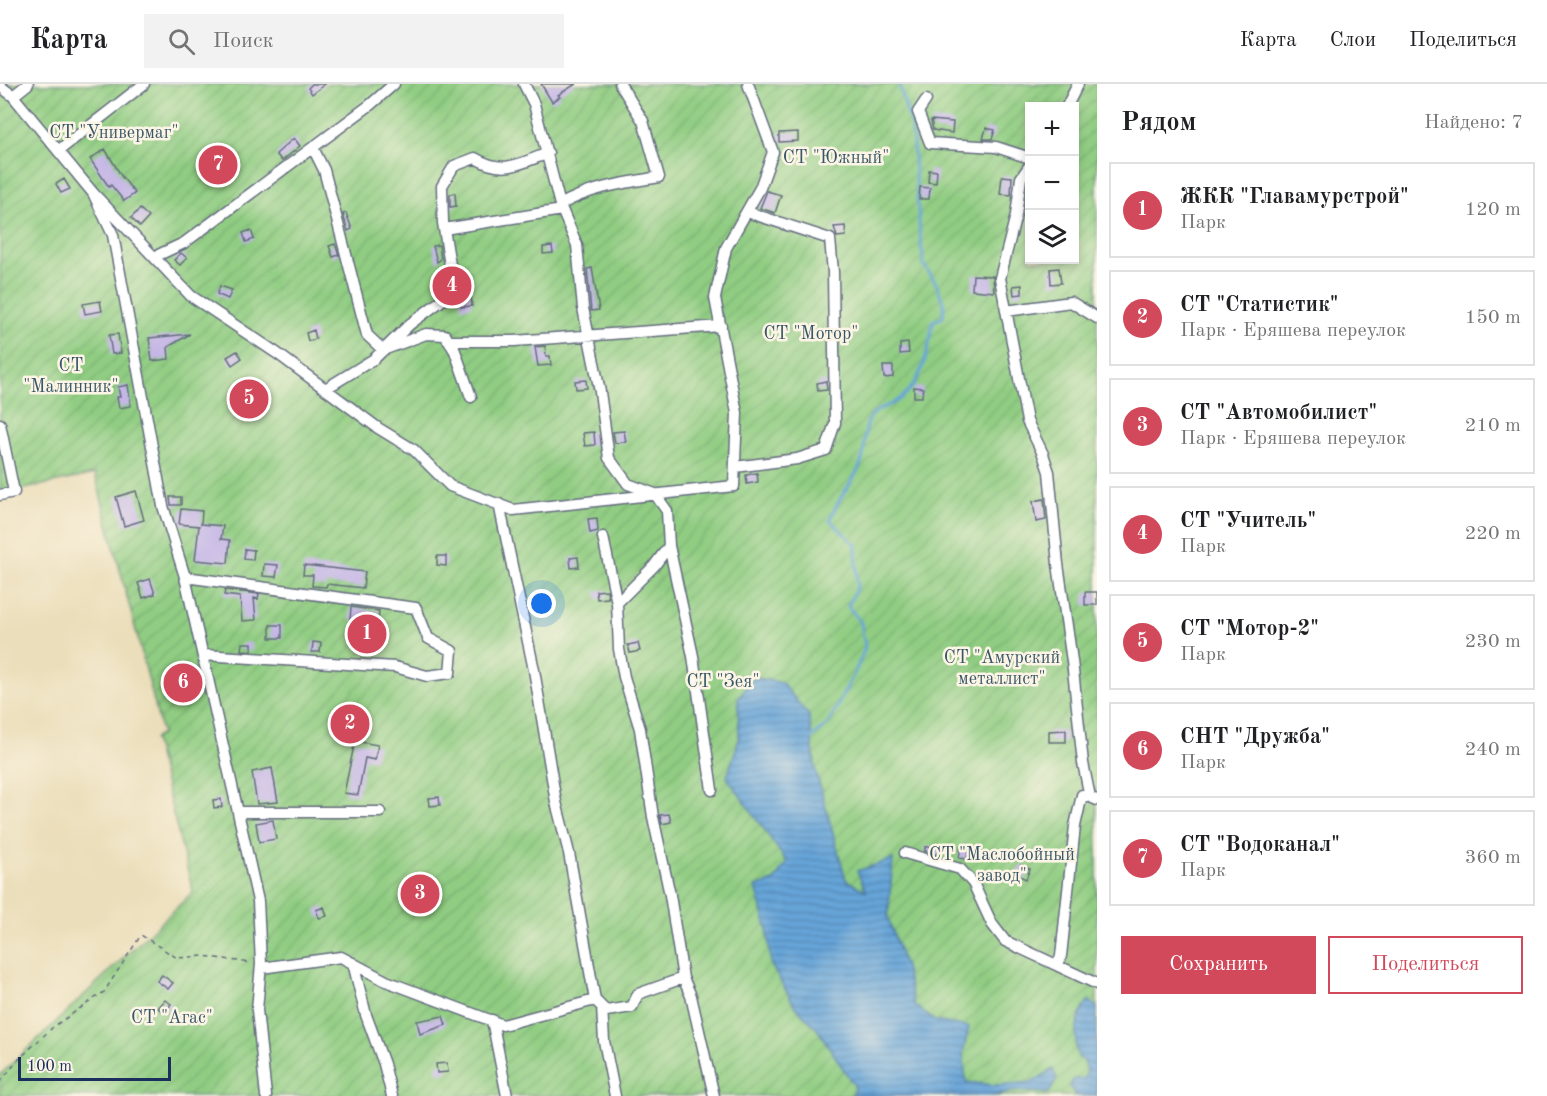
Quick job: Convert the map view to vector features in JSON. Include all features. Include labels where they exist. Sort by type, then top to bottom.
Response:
[{"type":"street","points":[[13,96],[28,84]]},
{"type":"street","points":[[58,151],[144,84]]},
{"type":"street","points":[[154,257],[184,243],[370,105],[394,84]]},
{"type":"street","points":[[524,84],[534,104],[561,207],[577,245],[583,308],[609,458],[628,484],[655,494],[667,511],[669,546],[693,656],[712,790]]},
{"type":"street","points":[[444,230],[561,207],[575,196],[604,186],[659,177],[643,121],[620,84]]},
{"type":"street","points":[[0,86],[13,96],[93,193],[191,296],[278,354],[378,428],[414,450],[450,486],[513,510],[734,486],[737,413],[715,298],[726,248],[760,188],[773,152],[748,84]]},
{"type":"street","points":[[1069,102],[1078,84]]},
{"type":"street","points":[[926,100],[918,112],[930,143],[996,147],[1025,157]]},
{"type":"street","points":[[313,148],[324,170],[367,335],[383,350]]},
{"type":"street","points":[[325,389],[374,359],[410,324],[449,295],[453,283],[444,230],[442,186],[454,166],[475,158],[501,169],[548,153]]},
{"type":"street","points":[[1025,172],[1021,178],[1016,215],[1000,278],[1027,421],[1044,454],[1049,472],[1083,763],[1094,798]]},
{"type":"street","points":[[93,193],[113,235],[163,506],[185,577],[204,655],[258,901],[261,966],[257,1010],[266,1096]]},
{"type":"street","points":[[735,467],[797,459],[826,450],[835,423],[833,272],[830,239],[747,212]]},
{"type":"street","points":[[1006,311],[1071,302],[1097,318]]},
{"type":"street","points":[[449,341],[514,341],[721,326]]},
{"type":"street","points":[[383,350],[426,334],[445,335],[455,351],[471,398]]},
{"type":"street","points":[[0,424],[14,492],[0,495]]},
{"type":"street","points":[[499,504],[534,670],[556,802],[569,854],[615,1096]]},
{"type":"street","points":[[603,537],[617,603],[619,649],[624,677],[639,729],[683,978],[691,996],[714,1096]]},
{"type":"street","points":[[617,603],[654,566],[669,546]]},
{"type":"street","points":[[185,577],[416,608],[428,638],[452,651],[450,673],[426,676],[395,667],[204,655]]},
{"type":"street","points":[[1058,966],[1075,826],[1082,795],[1094,798]]},
{"type":"street","points":[[239,812],[380,812]]},
{"type":"street","points":[[904,853],[960,869],[973,883],[992,924],[1005,941],[1097,984]]},
{"type":"street","points":[[261,966],[341,957],[386,981],[503,1025],[599,1004]]},
{"type":"street","points":[[353,963],[366,1015],[384,1064],[392,1096]]},
{"type":"street","points":[[599,1004],[606,1011],[632,1007],[638,994],[683,978]]},
{"type":"street","points":[[492,1020],[507,1096]]},
{"type":"path","points":[[0,1082],[19,1059],[53,1027],[104,992],[141,935],[177,958],[204,956],[261,966]]},
{"type":"green space","points":[[0,84],[1097,84],[1097,1096],[0,1096],[0,1075],[193,892],[154,739],[162,734],[95,474],[19,490],[0,497]]},
{"type":"water","points":[[753,677],[782,683],[809,716],[816,772],[846,880],[866,891],[857,871],[893,859],[888,918],[905,967],[914,1005],[935,1021],[969,1027],[963,1053],[966,1082],[996,1085],[1033,1082],[1053,1069],[1057,1079],[1049,1093],[1016,1091],[992,1096],[852,1096],[855,1087],[818,1030],[795,1006],[771,965],[767,928],[756,887],[774,881],[787,862],[727,777],[739,739],[738,699]]},
{"type":"water","points":[[1089,1000],[1097,1008],[1097,1096],[1076,1096],[1069,1086],[1074,1079],[1083,1079],[1087,1072],[1084,1061],[1078,1057],[1076,1042],[1078,1020]]},
{"type":"building","points":[[312,84],[325,84],[312,94],[308,88]]},
{"type":"building","points":[[541,84],[576,84],[558,95],[560,97],[552,102]]},
{"type":"building","points":[[931,120],[953,122],[952,133],[933,130]]},
{"type":"building","points":[[986,128],[995,130],[992,139],[983,139]]},
{"type":"building","points":[[798,132],[798,141],[779,142],[779,133]]},
{"type":"building","points":[[294,138],[300,146],[282,161],[276,154]]},
{"type":"building","points":[[105,149],[135,193],[124,201],[111,185],[109,187],[90,159]]},
{"type":"building","points":[[929,170],[937,171],[936,183],[928,182]]},
{"type":"building","points":[[1002,176],[1012,177],[1011,195],[1000,194]]},
{"type":"building","points":[[64,179],[70,189],[61,193],[56,184]]},
{"type":"building","points":[[920,187],[930,188],[929,199],[919,199]]},
{"type":"building","points":[[767,191],[781,195],[775,213],[760,208]]},
{"type":"building","points":[[455,193],[456,206],[450,207],[450,194]]},
{"type":"building","points":[[140,209],[149,217],[140,227],[131,218]]},
{"type":"building","points":[[346,213],[352,229],[348,231],[343,214]]},
{"type":"building","points":[[845,226],[846,236],[837,237],[834,227]]},
{"type":"building","points":[[251,230],[254,239],[246,242],[243,233]]},
{"type":"building","points":[[335,244],[339,255],[333,257],[329,246]]},
{"type":"building","points":[[439,245],[441,259],[437,262],[433,246]]},
{"type":"building","points":[[552,246],[553,253],[543,254],[543,247]]},
{"type":"building","points":[[181,253],[187,258],[180,265],[174,260]]},
{"type":"building","points":[[592,268],[599,310],[591,311],[587,269]]},
{"type":"building","points":[[1059,268],[1061,283],[1051,284],[1050,269]]},
{"type":"building","points":[[973,275],[993,276],[994,292],[972,290]]},
{"type":"building","points":[[1022,285],[1022,294],[1014,295],[1013,286]]},
{"type":"building","points":[[220,286],[232,290],[228,299],[217,294]]},
{"type":"building","points":[[471,293],[472,306],[461,307],[460,295]]},
{"type":"building","points":[[100,301],[102,311],[85,314],[83,304]]},
{"type":"building","points":[[314,330],[316,339],[308,341],[306,333]]},
{"type":"building","points":[[118,334],[121,353],[112,354],[109,335]]},
{"type":"building","points":[[190,334],[168,347],[169,359],[152,361],[149,338]]},
{"type":"building","points":[[908,343],[909,353],[900,354],[900,344]]},
{"type":"building","points":[[545,346],[546,356],[550,356],[551,365],[538,366],[535,347]]},
{"type":"building","points":[[237,351],[242,358],[232,365],[227,357]]},
{"type":"building","points":[[883,366],[893,366],[893,377],[884,378]]},
{"type":"building","points":[[586,380],[587,388],[576,389],[575,381]]},
{"type":"building","points":[[826,381],[827,390],[818,391],[817,383]]},
{"type":"building","points":[[128,385],[131,406],[119,408],[118,387]]},
{"type":"building","points":[[914,387],[923,388],[922,397],[914,397]]},
{"type":"building","points":[[624,431],[626,442],[615,443],[613,432]]},
{"type":"building","points":[[594,432],[595,445],[585,446],[583,433]]},
{"type":"building","points":[[757,473],[758,482],[747,484],[746,475]]},
{"type":"building","points":[[136,491],[144,520],[124,526],[116,497]]},
{"type":"building","points":[[170,497],[181,497],[181,505],[171,505]]},
{"type":"building","points":[[1044,499],[1046,520],[1036,522],[1033,501]]},
{"type":"building","points":[[181,509],[202,511],[201,524],[223,526],[221,539],[230,540],[228,563],[195,560],[199,526],[179,524]]},
{"type":"building","points":[[597,518],[598,531],[590,533],[588,519]]},
{"type":"building","points":[[245,549],[254,550],[253,560],[244,559]]},
{"type":"building","points":[[437,556],[446,556],[446,566],[437,565]]},
{"type":"building","points":[[578,557],[579,567],[571,568],[570,558]]},
{"type":"building","points":[[264,564],[278,565],[276,577],[263,576]]},
{"type":"building","points":[[304,565],[365,572],[363,588],[327,584],[326,587],[312,586],[313,575],[303,575]]},
{"type":"building","points":[[150,579],[155,594],[143,598],[138,583]]},
{"type":"building","points":[[225,590],[259,594],[258,599],[254,598],[256,620],[242,621],[240,597],[224,595]]},
{"type":"building","points":[[607,590],[608,598],[597,599],[596,591]]},
{"type":"building","points":[[1085,592],[1097,592],[1097,605],[1085,605]]},
{"type":"building","points":[[351,607],[379,611],[378,623],[350,620]]},
{"type":"building","points":[[270,625],[282,625],[282,638],[270,638]]},
{"type":"building","points":[[313,642],[321,643],[320,652],[312,652]]},
{"type":"building","points":[[242,643],[252,643],[252,651],[241,650]]},
{"type":"building","points":[[638,643],[640,651],[630,653],[628,645]]},
{"type":"building","points":[[1066,730],[1066,742],[1049,742],[1049,731]]},
{"type":"building","points":[[355,741],[378,745],[375,760],[365,758],[358,795],[344,793]]},
{"type":"building","points":[[272,768],[278,802],[257,804],[252,772]]},
{"type":"building","points":[[439,797],[440,805],[430,806],[429,798]]},
{"type":"building","points":[[221,799],[222,807],[214,808],[213,800]]},
{"type":"building","points":[[669,814],[671,822],[662,824],[660,815]]},
{"type":"building","points":[[273,820],[276,839],[259,842],[256,823]]},
{"type":"building","points":[[941,846],[941,856],[925,851],[925,847]]},
{"type":"building","points":[[961,846],[969,847],[967,859],[959,858]]},
{"type":"building","points":[[1021,865],[1030,869],[1026,879],[1017,875]]},
{"type":"building","points":[[324,907],[327,916],[319,918],[316,910]]},
{"type":"building","points":[[162,975],[173,983],[168,989],[157,981]]},
{"type":"building","points":[[165,1000],[171,1004],[165,1013],[158,1008]]},
{"type":"building","points":[[443,1016],[446,1025],[420,1034],[417,1021]]},
{"type":"building","points":[[447,1063],[448,1072],[437,1073],[436,1064]]},
{"type":"waterway","points":[[810,739],[828,724],[865,648],[861,623],[848,606],[857,586],[856,545],[830,520],[860,466],[869,419],[878,410],[895,402],[912,387],[923,366],[933,321],[943,317],[944,305],[936,283],[924,265],[912,130],[899,84]]},
{"type":"place","name":"СТ \"Водоканал\"","points":[[218,165]]},
{"type":"place","name":"СТ \"Учитель\"","points":[[452,286]]},
{"type":"place","name":"СТ \"Мотор-2\"","points":[[249,399]]},
{"type":"place","name":"ЖКК \"Главамурстрой\"","points":[[367,634]]},
{"type":"place","name":"СНТ \"Дружба\"","points":[[183,683]]},
{"type":"place","name":"СТ \"Статистик\"","points":[[350,724]]},
{"type":"place","name":"СТ \"Автомобилист\"","points":[[420,894]]},
{"type":"park label","name":"СТ \"Универмаг\"","points":[[114,133]]},
{"type":"park label","name":"СТ \"Южный\"","points":[[836,158]]},
{"type":"park label","name":"СТ \"Мотор\"","points":[[811,334]]},
{"type":"park label","name":"СТ \"Малинник\"","points":[[71,376]]},
{"type":"park label","name":"СТ \"Амурский металлист\"","points":[[1002,668]]},
{"type":"park label","name":"СТ \"Зея\"","points":[[723,682]]},
{"type":"park label","name":"СТ \"Маслобойный завод\"","points":[[1002,865]]},
{"type":"park label","name":"СТ \"Агас\"","points":[[172,1018]]}]
